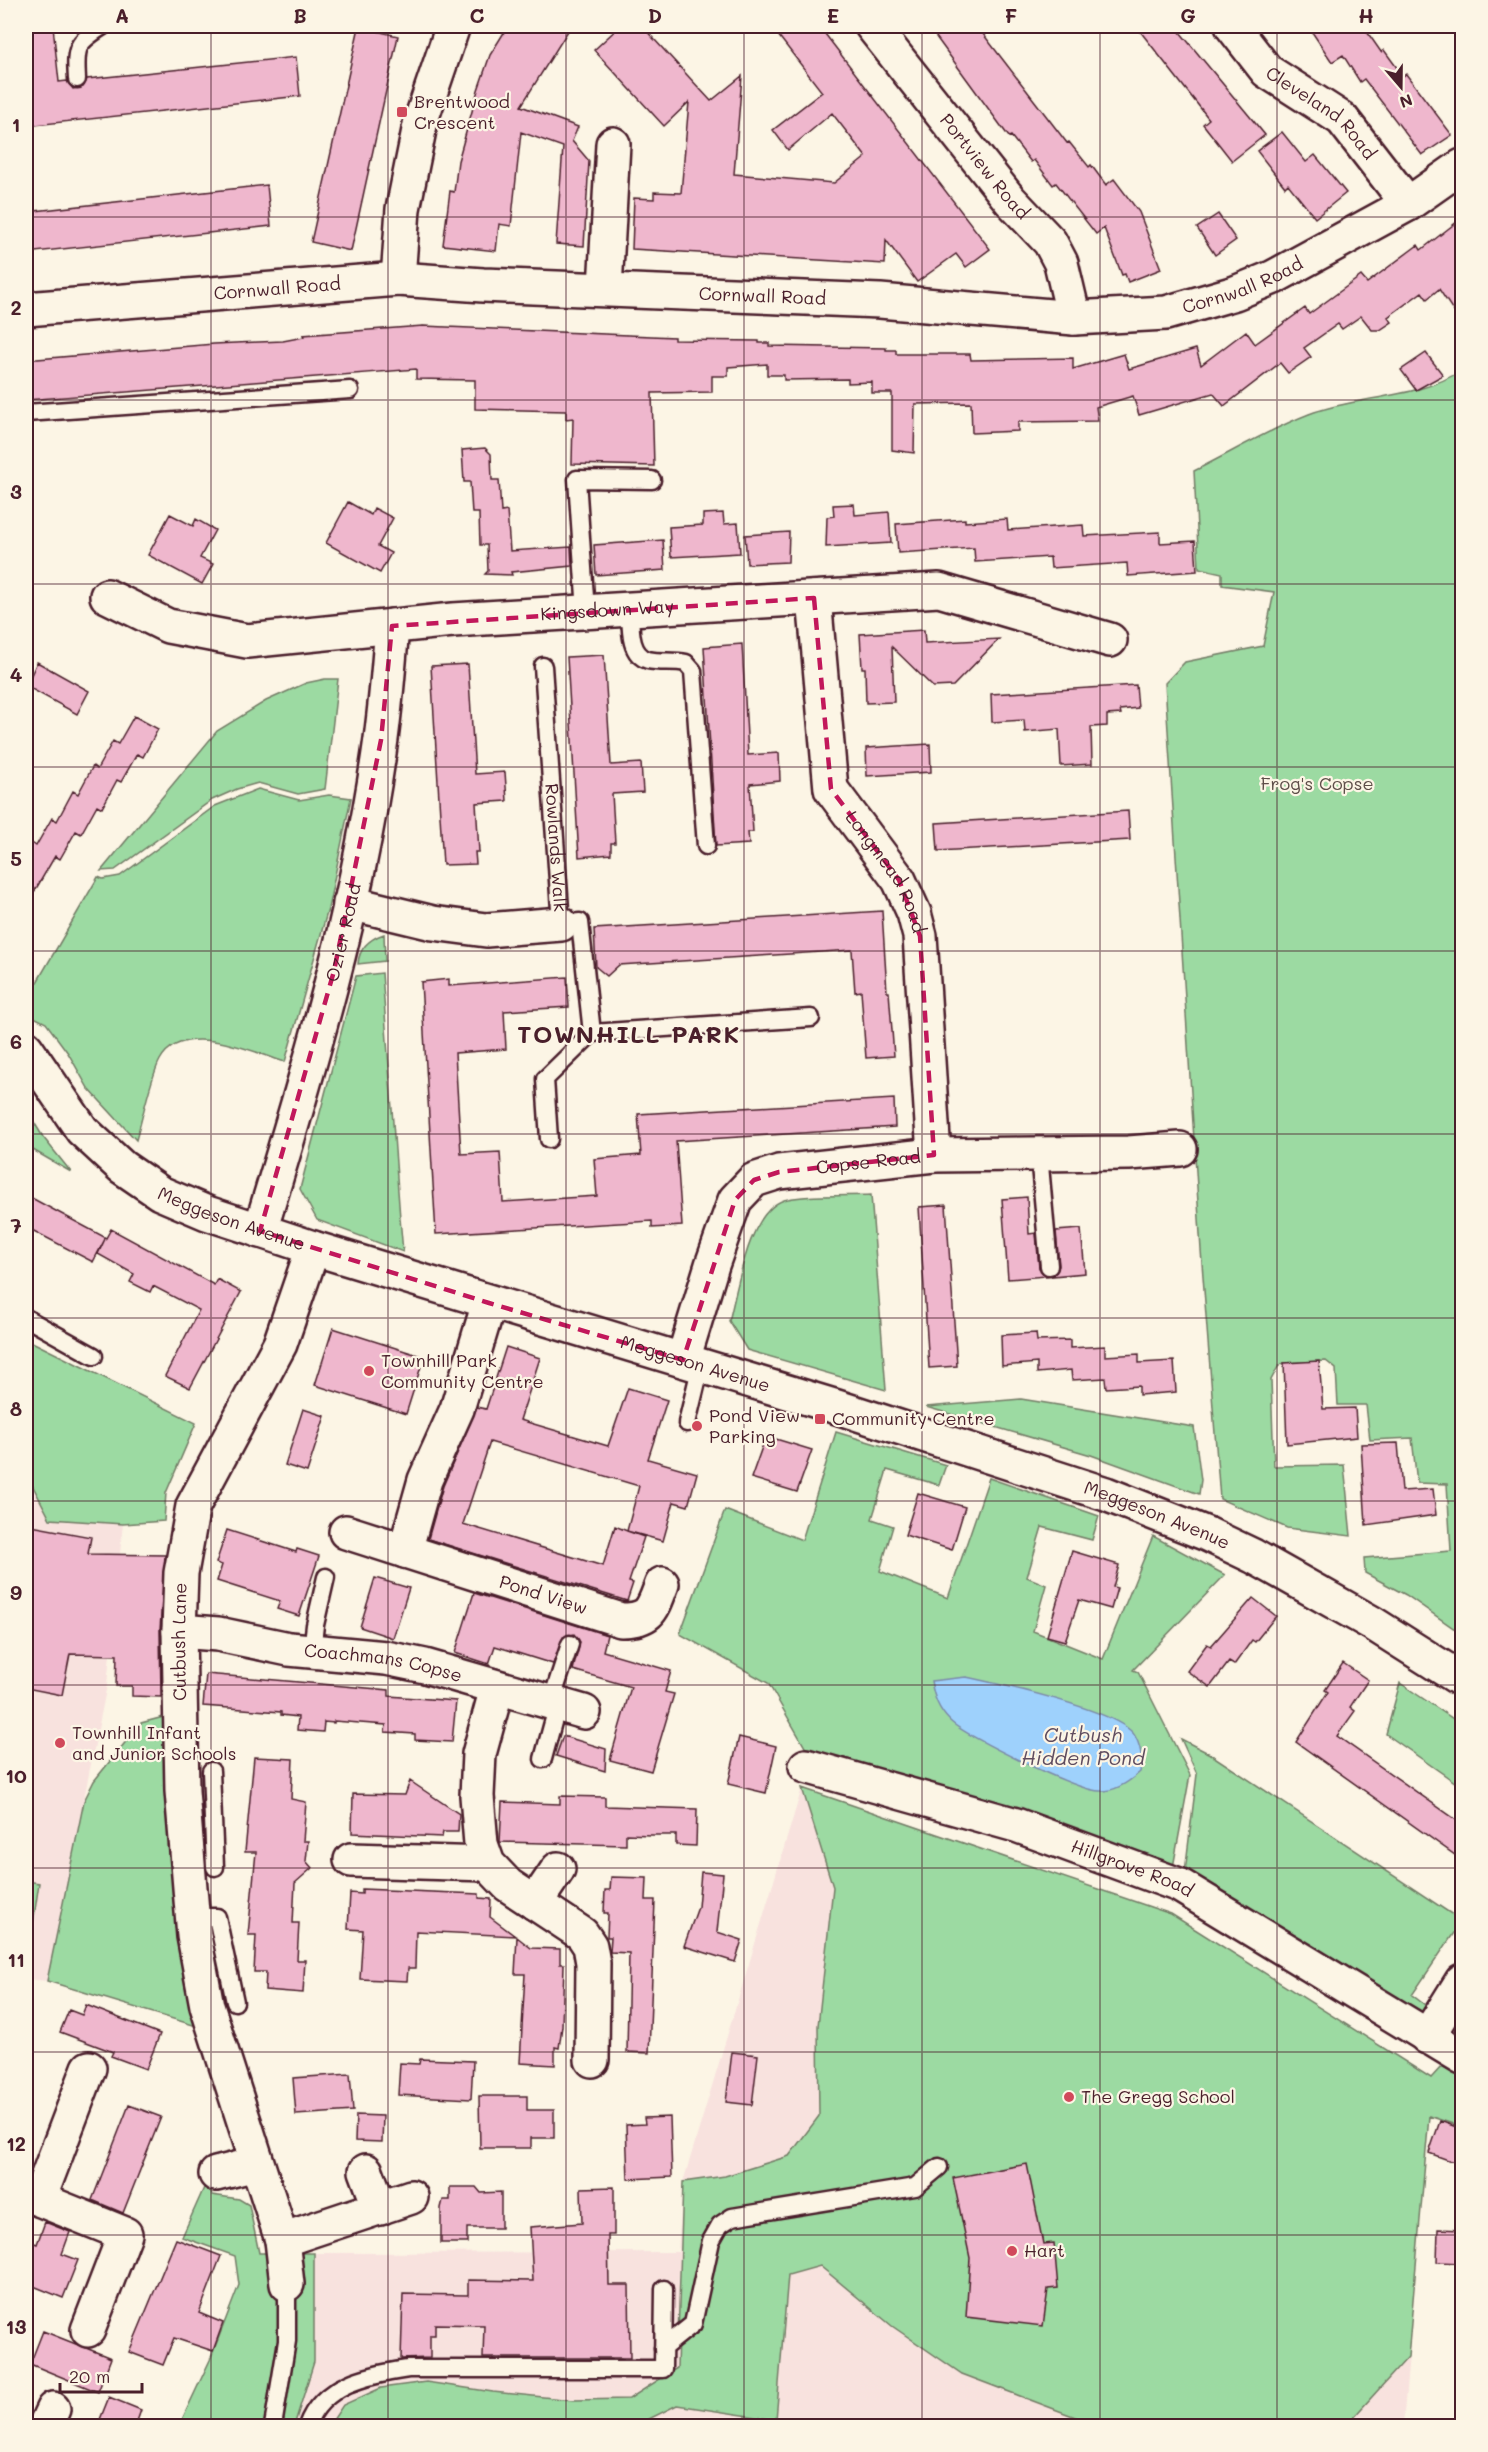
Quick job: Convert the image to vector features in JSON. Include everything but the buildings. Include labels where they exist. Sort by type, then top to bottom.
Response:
[{"type":"street","points":[[398,279],[403,210],[421,120],[453,26]]},
{"type":"street","name":"Portview Road","points":[[872,26],[1010,200],[1050,242],[1061,263],[1074,318]]},
{"type":"street","name":"Cleveland Road","points":[[1232,26],[1267,71],[1342,119],[1408,204]]},
{"type":"street","points":[[605,288],[613,144]]},
{"type":"street","name":"Cornwall Road","points":[[26,309],[398,279],[483,285],[605,288],[880,301],[1074,318],[1166,313],[1235,293],[1274,277],[1408,204],[1462,166]]},
{"type":"street","name":"Kingsdown Way","points":[[107,596],[168,626],[247,641],[392,626],[939,590],[1110,639]]},
{"type":"street","name":"Longmead Road","points":[[814,598],[831,789],[899,880],[914,913],[920,936],[934,1155]]},
{"type":"street","name":"Ozier Road","points":[[260,1231],[318,1040],[350,903],[381,740],[392,626]]},
{"type":"street","name":"Rowlands Walk","points":[[350,903],[433,923],[486,930],[561,924]]},
{"type":"street","name":"Meggeson Avenue","points":[[26,1048],[82,1130],[122,1167],[160,1193],[207,1213],[313,1248],[692,1363],[1106,1494],[1207,1534],[1253,1556],[1372,1623],[1462,1680]]},
{"type":"street","name":"Copse Road","points":[[692,1363],[712,1265],[735,1200],[754,1180],[779,1172],[934,1155],[1129,1153],[1180,1149]]},
{"type":"street","name":"Cutbush Lane","points":[[287,2284],[282,2240],[207,2006],[192,1917],[200,1832],[182,1791],[179,1631],[181,1573],[193,1506],[280,1344],[313,1248]]},
{"type":"street","points":[[405,1551],[425,1480],[457,1409],[489,1303]]},
{"type":"street","name":"Pond View","points":[[346,1532],[621,1620],[637,1620],[646,1616],[652,1609],[662,1584]]},
{"type":"street","name":"Coachmans Copse","points":[[179,1631],[218,1634],[312,1651],[386,1658],[425,1666],[564,1706]]},
{"type":"street","points":[[497,1688],[479,1754],[477,1796],[481,1844],[488,1864],[508,1885],[582,1934],[590,1946],[593,1963],[592,2060]]},
{"type":"street","name":"Hillgrove Road","points":[[806,1766],[1016,1825],[1179,1885],[1462,2057]]},
{"type":"street","points":[[351,1860],[488,1864]]},
{"type":"street","points":[[535,1903],[558,1869]]},
{"type":"street","points":[[1427,2037],[1462,1981]]},
{"type":"street","points":[[88,2330],[125,2234],[32,2196],[89,2068]]},
{"type":"street","points":[[216,2174],[256,2164]]},
{"type":"street","points":[[366,2171],[380,2208]]},
{"type":"street","points":[[282,2240],[411,2197]]},
{"type":"lane","points":[[77,79],[76,51],[82,39],[103,26]]},
{"type":"lane","points":[[26,413],[351,390]]},
{"type":"lane","points":[[586,612],[577,479],[652,480]]},
{"type":"lane","points":[[630,609],[632,641],[638,652],[646,659],[686,663],[693,671],[706,846]]},
{"type":"lane","name":"Rowlands Walk","points":[[543,666],[561,924]]},
{"type":"lane","points":[[561,924],[580,922],[592,1033]]},
{"type":"lane","points":[[549,1139],[545,1079],[592,1033],[811,1018]]},
{"type":"lane","points":[[1039,1154],[1049,1266]]},
{"type":"lane","points":[[26,1318],[94,1356]]},
{"type":"lane","points":[[687,1423],[692,1363]]},
{"type":"lane","points":[[312,1651],[315,1625],[326,1577]]},
{"type":"lane","points":[[543,1759],[564,1706],[570,1644]]},
{"type":"lane","points":[[211,1771],[200,1832],[215,1867]]},
{"type":"lane","points":[[192,1917],[217,1917],[235,2002]]},
{"type":"lane","points":[[663,2348],[693,2324],[711,2241],[720,2225],[732,2217],[915,2187],[939,2167]]},
{"type":"lane","name":"Cutbush Lane","points":[[273,2427],[288,2341],[287,2284]]},
{"type":"lane","points":[[307,2427],[312,2412],[335,2390],[369,2375],[408,2369],[663,2369],[664,2289]]},
{"type":"highlighted area","points":[[814,598],[831,789],[899,880],[920,936],[934,1155],[779,1172],[754,1180],[735,1200],[683,1360],[489,1303],[260,1231],[334,971],[381,740],[392,626]]},
{"type":"shaded area","name":"Townhill Infant and Junior Schools","points":[[26,1430],[126,1493],[107,1685],[47,1981],[26,1979]]},
{"type":"shaded area","name":"The Gregg School","points":[[802,1788],[1171,1914],[1429,2115],[1403,2426],[294,2426],[314,2362],[314,2253],[678,2252],[683,2182]]},
{"type":"green space","name":"Frog's Copse","points":[[1462,370],[1462,1634],[1406,1595],[1365,1573],[1364,1558],[1451,1551],[1447,1484],[1417,1483],[1412,1438],[1370,1440],[1366,1405],[1338,1405],[1336,1369],[1326,1361],[1283,1363],[1271,1380],[1274,1466],[1344,1465],[1351,1536],[1287,1528],[1220,1499],[1201,1250],[1165,683],[1185,662],[1263,646],[1274,592],[1222,585],[1222,573],[1199,568],[1194,471],[1309,414],[1348,403],[1426,387]]},
{"type":"green space","points":[[338,679],[325,789],[298,794],[258,783],[237,789],[212,800],[115,870],[101,871],[217,731],[266,701],[306,683]]},
{"type":"green space","points":[[258,789],[299,800],[329,795],[351,798],[328,909],[285,1062],[219,1042],[201,1040],[184,1042],[170,1048],[157,1067],[136,1140],[88,1088],[68,1053],[46,1023],[26,1013],[26,1001],[98,877],[103,879],[120,876],[215,806]]},
{"type":"green space","points":[[384,934],[385,961],[358,964],[360,953],[366,945]]},
{"type":"green space","points":[[382,973],[403,1252],[317,1220],[300,1189],[356,976]]},
{"type":"green space","points":[[26,1109],[43,1137],[71,1172],[26,1146]]},
{"type":"green space","points":[[871,1195],[886,1390],[747,1350],[729,1321],[746,1253],[761,1219],[772,1207],[791,1198]]},
{"type":"green space","points":[[26,1339],[196,1423],[166,1493],[164,1521],[123,1524],[50,1519],[26,1473]]},
{"type":"green space","points":[[1021,1399],[1194,1427],[1201,1480],[1199,1494],[1091,1455],[926,1407]]},
{"type":"green space","points":[[836,1432],[946,1465],[939,1485],[887,1470],[872,1519],[893,1526],[880,1571],[948,1598],[989,1478],[1099,1516],[1092,1540],[1042,1527],[1027,1577],[1046,1585],[1033,1631],[1103,1659],[1153,1536],[1225,1575],[1133,1670],[1138,1672],[1190,1775],[1172,1873],[813,1761],[768,1683],[680,1634],[725,1510],[802,1540]]},
{"type":"green space","points":[[1400,1683],[1462,1725],[1462,1787],[1386,1734]]},
{"type":"green space","points":[[171,1715],[203,2028],[47,1981],[84,1801],[94,1781],[141,1723]]},
{"type":"green space","points":[[1181,1739],[1210,1754],[1462,1921],[1412,1995],[1429,2008],[1420,2017],[1184,1880],[1197,1774]]},
{"type":"green space","name":"The Gregg School","points":[[802,1788],[1171,1914],[1431,2078],[1442,2066],[1462,2077],[1462,2127],[1429,2116],[1408,2357],[1351,2420],[1334,2426],[1099,2426],[962,2374],[892,2326],[820,2266],[788,2275],[776,2420],[677,2405],[635,2426],[329,2426],[343,2405],[381,2388],[426,2382],[573,2400],[629,2399],[677,2368],[683,2182],[725,2176],[789,2156],[819,2116],[818,2026],[833,1887]]},
{"type":"green space","points":[[26,1881],[39,1883],[28,1958],[26,1958]]},
{"type":"green space","points":[[207,2181],[212,2195],[239,2199],[249,2205],[259,2253],[314,2253],[314,2362],[294,2426],[179,2426],[210,2360],[239,2285],[235,2256],[182,2237]]},
{"type":"water","name":"Cutbush Hidden Pond","points":[[966,1677],[1057,1699],[1125,1726],[1135,1736],[1139,1745],[1140,1772],[1126,1783],[1111,1790],[1088,1789],[1047,1773],[977,1739],[960,1729],[942,1712],[931,1681]]},
{"type":"place","name":"Brentwood Crescent","points":[[402,112]]},
{"type":"place","name":"Townhill Park Community Centre","points":[[369,1371]]},
{"type":"place","name":"Community Centre","points":[[820,1419]]},
{"type":"place","name":"Pond View Parking","points":[[697,1426]]},
{"type":"place","name":"Townhill Infant and Junior Schools","points":[[60,1743]]},
{"type":"place","name":"The Gregg School","points":[[1069,2097]]},
{"type":"place","name":"Hart","points":[[1012,2251]]},
{"type":"district","name":"TOWNHILL PARK","points":[[629,1035]]}]
